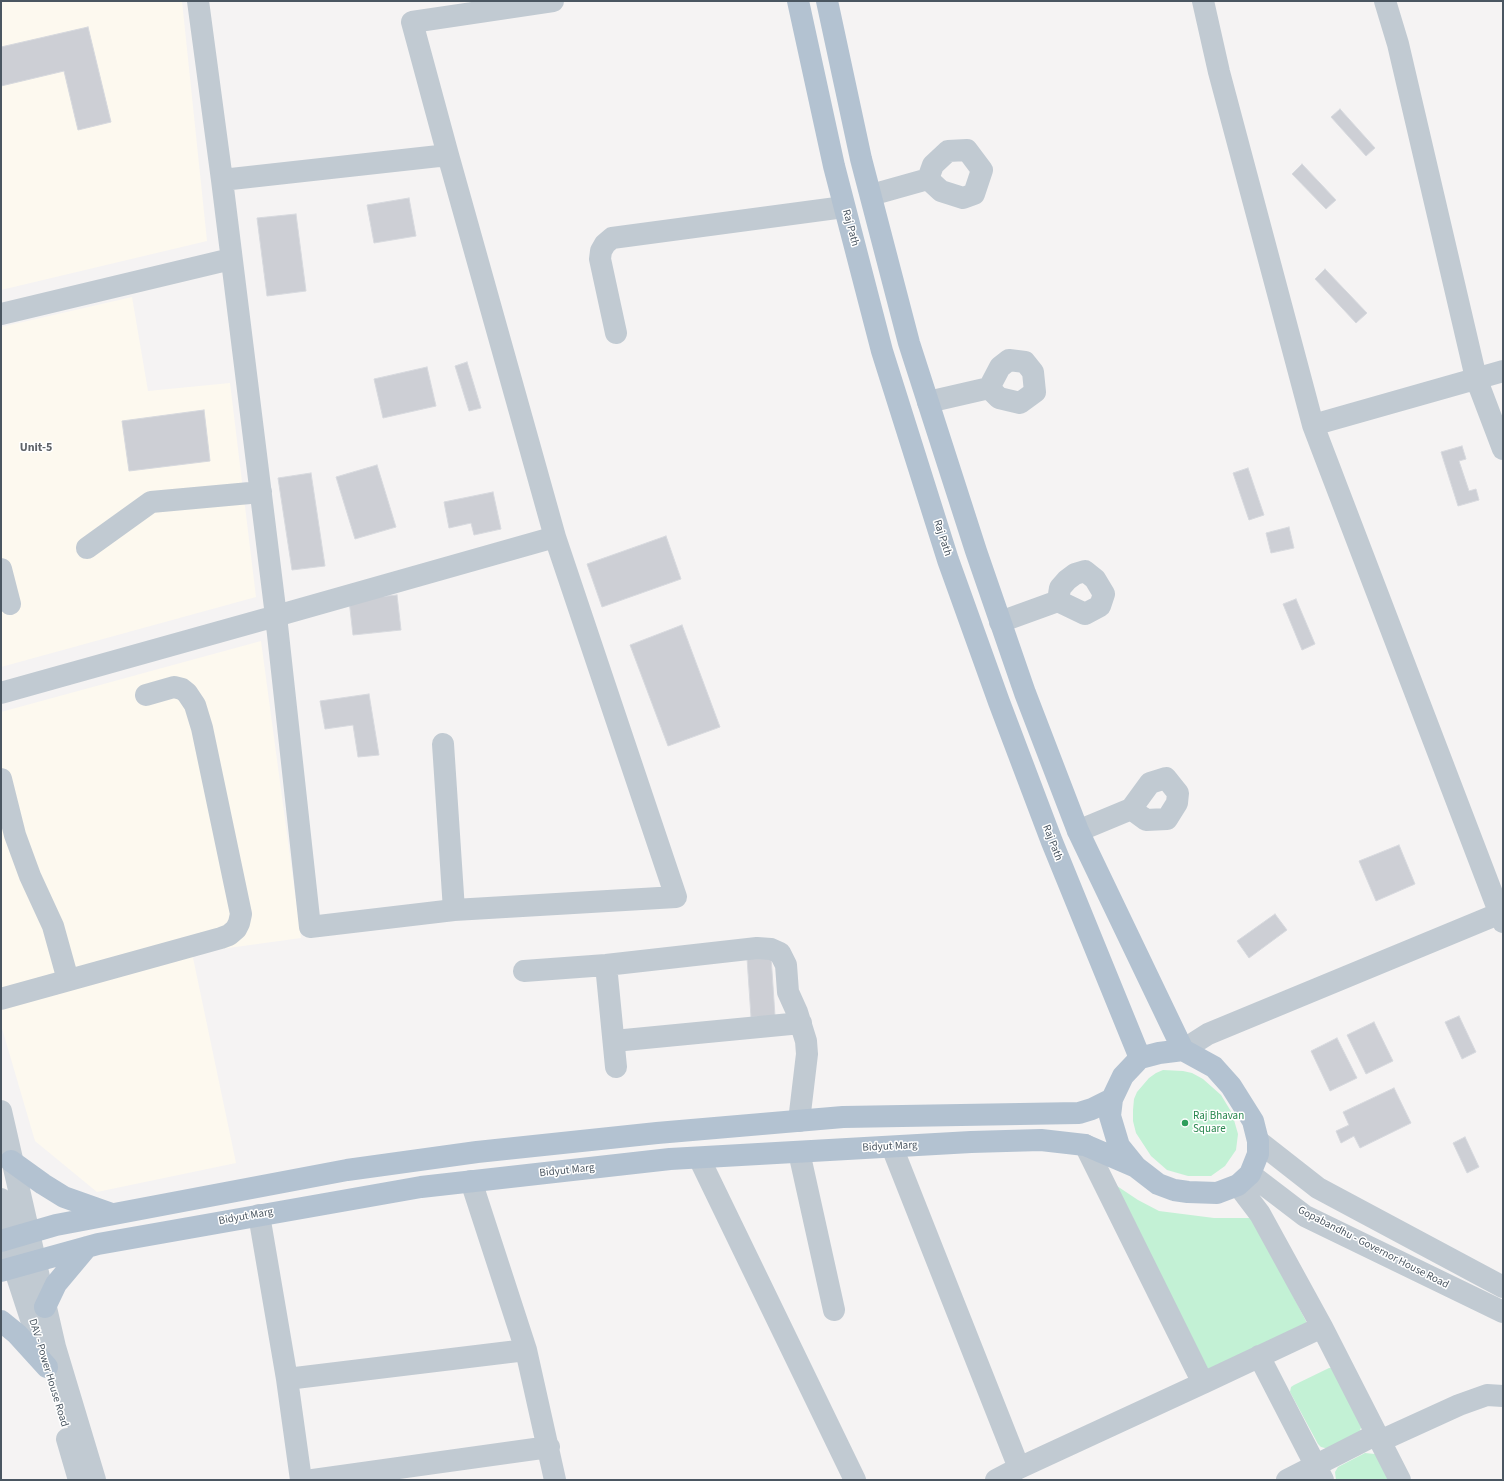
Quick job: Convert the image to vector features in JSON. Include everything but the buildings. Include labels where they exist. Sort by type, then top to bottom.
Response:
[{"type":"main road","name":"Raj Path","points":[[798,1],[834,166],[882,351],[948,560],[999,702],[1052,842],[1140,1058]]},
{"type":"main road","points":[[827,1],[861,159],[909,343],[976,551],[1025,693],[1078,831],[1184,1050],[1214,1067],[1231,1086],[1253,1121],[1258,1141],[1258,1154],[1244,1180],[1217,1193],[1205,1194],[1174,1190],[1158,1184],[1136,1167],[1119,1146],[1110,1116],[1112,1099],[1123,1076],[1140,1058],[1159,1053],[1184,1050]]},
{"type":"main road","points":[[13,1237],[56,1225],[347,1170],[476,1152],[657,1133],[843,1117],[1079,1113],[1092,1109],[1112,1099]]},
{"type":"main road","name":"Bidyut Marg","points":[[17,1267],[98,1244],[421,1187],[670,1159],[892,1146],[1041,1140],[1085,1145],[1136,1167]]},
{"type":"main road","points":[[11,1161],[42,1184],[64,1197],[113,1214]]},
{"type":"main road","points":[[46,1307],[56,1284],[87,1247]]},
{"type":"main road","points":[[1,1321],[17,1334],[47,1367]]},
{"type":"street","points":[[198,1],[222,180],[276,616],[310,927],[454,910],[676,897],[555,537],[412,22],[553,1]]},
{"type":"street","points":[[1184,1050],[1208,1034],[1502,916],[1313,425],[1219,72],[1203,1]]},
{"type":"street","points":[[1385,1],[1400,52],[1476,378],[1503,449]]},
{"type":"street","points":[[222,180],[448,155]]},
{"type":"street","points":[[871,195],[928,180]]},
{"type":"street","points":[[616,333],[600,259],[601,251],[605,244],[612,238],[844,207]]},
{"type":"street","points":[[1,314],[231,259]]},
{"type":"street","points":[[1313,425],[1503,371]]},
{"type":"street","points":[[928,402],[989,388]]},
{"type":"street","points":[[87,548],[151,502],[261,492]]},
{"type":"street","points":[[1,693],[555,537]]},
{"type":"street","points":[[1,569],[10,604]]},
{"type":"street","points":[[1000,622],[1058,601]]},
{"type":"street","points":[[1,999],[221,938],[229,935],[236,929],[239,923],[241,914],[202,728],[195,705],[187,693],[182,689],[174,687],[146,695]]},
{"type":"street","points":[[443,744],[454,910]]},
{"type":"street","points":[[1,779],[15,835],[30,876],[53,926],[68,980]]},
{"type":"street","points":[[1078,831],[1131,809]]},
{"type":"street","points":[[524,970],[606,965],[757,948],[780,953],[786,964],[788,992],[801,1023],[806,1041],[807,1054],[800,1121]]},
{"type":"street","points":[[606,965],[616,1067]]},
{"type":"street","points":[[614,1041],[801,1023]]},
{"type":"street","points":[[1208,1034],[1214,1067]]},
{"type":"street","points":[[1,1111],[11,1161],[13,1237],[17,1267]]},
{"type":"street","points":[[1258,1141],[1318,1188],[1503,1287]]},
{"type":"street","points":[[1085,1145],[1203,1383]]},
{"type":"street","points":[[892,1146],[1019,1468]]},
{"type":"street","points":[[799,1152],[834,1310]]},
{"type":"street","points":[[699,1158],[855,1480]]},
{"type":"street","points":[[1244,1180],[1260,1214],[1322,1327],[1400,1480]]},
{"type":"street","name":"Gopabandhu - Governor House Road","points":[[1244,1180],[1305,1216],[1503,1312]]},
{"type":"street","points":[[470,1182],[526,1350],[549,1447],[555,1480]]},
{"type":"street","points":[[1,1199],[13,1237]]},
{"type":"street","points":[[259,1215],[287,1379],[301,1480]]},
{"type":"street","name":"DAV - Power House Road","points":[[17,1267],[46,1307],[55,1347],[95,1480]]},
{"type":"street","name":"DAV - Power House Road","points":[[17,1267],[79,1480]]},
{"type":"street","points":[[996,1480],[1322,1327]]},
{"type":"street","points":[[287,1379],[526,1350]]},
{"type":"street","points":[[1260,1356],[1319,1473]]},
{"type":"street","points":[[1287,1480],[1319,1473],[1378,1437],[1459,1405],[1487,1396],[1503,1396]]},
{"type":"street","points":[[313,1480],[549,1447]]},
{"type":"shaded area","points":[[1,1],[182,1],[207,241],[1,290]]},
{"type":"shaded area","points":[[132,297],[148,391],[230,383],[256,597],[1,667],[1,327]]},
{"type":"shaded area","points":[[261,641],[301,938],[192,953],[236,1163],[97,1192],[35,1141],[1,1025],[1,712]]},
{"type":"green space","name":"Raj Bhavan Square","points":[[1163,1070],[1192,1073],[1203,1079],[1221,1095],[1232,1113],[1238,1134],[1236,1150],[1225,1166],[1211,1176],[1188,1176],[1167,1170],[1151,1156],[1136,1133],[1133,1121],[1133,1110],[1134,1099],[1137,1092],[1149,1078]]},
{"type":"green space","points":[[1111,1182],[1138,1200],[1159,1211],[1214,1218],[1253,1218],[1308,1325],[1210,1373]]},
{"type":"green space","points":[[1329,1368],[1332,1368],[1362,1425],[1359,1433],[1328,1448],[1325,1448],[1318,1444],[1290,1392],[1291,1387],[1294,1385]]},
{"type":"green space","points":[[1365,1453],[1375,1454],[1389,1480],[1336,1480],[1335,1472],[1338,1467]]},
{"type":"place","name":"Raj Bhavan Square","points":[[1185,1123]]},
{"type":"district","name":"Unit-5","points":[[36,448]]}]
